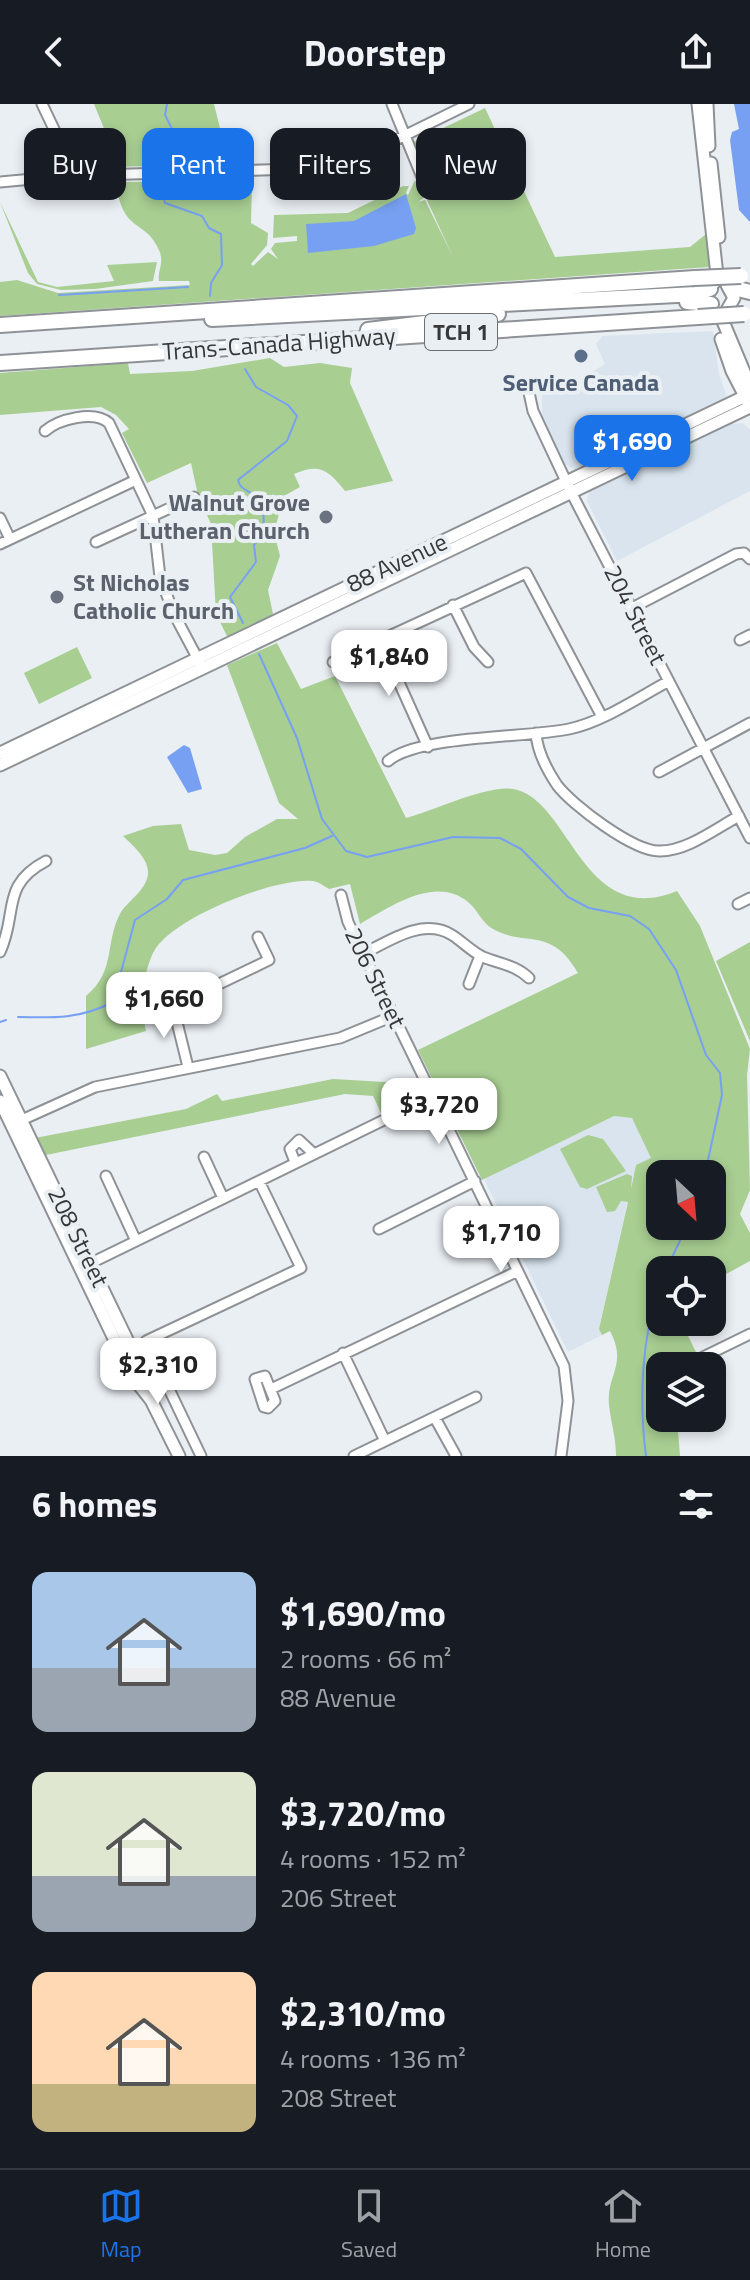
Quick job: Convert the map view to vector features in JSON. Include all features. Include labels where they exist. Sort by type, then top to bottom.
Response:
[{"type":"highway","name":"Trans-Canada Highway","points":[[0,325],[745,276]]},
{"type":"highway","points":[[225,348],[507,313],[702,301],[750,292]]},
{"type":"highway","points":[[97,318],[257,319],[696,294],[750,299]]},
{"type":"highway","name":"Trans-Canada Highway","points":[[0,363],[747,313]]},
{"type":"main road","points":[[698,104],[726,356],[749,398]]},
{"type":"main road","points":[[707,104],[722,277],[720,296]]},
{"type":"main road","name":"88 Avenue","points":[[0,765],[109,714],[200,663],[749,398]]},
{"type":"main road","name":"88 Avenue","points":[[0,753],[157,677],[200,663]]},
{"type":"main road","points":[[109,714],[111,706],[149,686],[157,677]]},
{"type":"main road","name":"208 Street","points":[[0,1076],[17,1122],[86,1265],[132,1376],[151,1400],[179,1456]]},
{"type":"main road","name":"208 Street","points":[[0,1101],[17,1122]]},
{"type":"street","points":[[42,104],[53,128]]},
{"type":"street","points":[[392,104],[416,166]]},
{"type":"street","points":[[126,174],[328,168],[469,104]]},
{"type":"street","points":[[0,182],[24,180]]},
{"type":"street","name":"204 Street","points":[[528,388],[533,411],[569,487],[750,838]]},
{"type":"street","points":[[45,431],[61,421],[96,417],[109,423],[153,516],[160,577],[174,614],[200,663]]},
{"type":"street","points":[[0,544],[136,480]]},
{"type":"street","points":[[96,542],[194,497]]},
{"type":"street","points":[[0,518],[10,539]]},
{"type":"street","points":[[632,608],[747,556]]},
{"type":"street","points":[[333,662],[526,573],[601,715]]},
{"type":"street","points":[[453,605],[474,647],[488,662]]},
{"type":"street","points":[[740,640],[750,635]]},
{"type":"street","points":[[380,640],[428,747]]},
{"type":"street","points":[[388,761],[403,752],[428,747],[571,729],[669,681]]},
{"type":"street","points":[[659,772],[750,723]]},
{"type":"street","points":[[536,733],[539,749],[556,784],[641,848],[657,852],[679,848],[739,816]]},
{"type":"street","points":[[0,952],[14,889],[23,875],[46,861]]},
{"type":"street","name":"206 Street","points":[[341,895],[346,918],[475,1181],[566,1376],[568,1401],[561,1456]]},
{"type":"street","points":[[738,904],[750,898]]},
{"type":"street","points":[[363,954],[408,932],[429,928],[449,933],[480,956],[520,969],[529,978]]},
{"type":"street","points":[[188,1067],[173,1006],[269,960],[258,937]]},
{"type":"street","points":[[469,984],[480,956]]},
{"type":"street","points":[[17,1122],[85,1091],[347,1036],[393,1016]]},
{"type":"street","points":[[86,1265],[433,1096]]},
{"type":"street","points":[[295,1162],[290,1149],[299,1140],[314,1154]]},
{"type":"street","points":[[204,1157],[223,1198]]},
{"type":"street","points":[[106,1176],[136,1241]]},
{"type":"street","points":[[201,1456],[146,1341],[301,1268],[259,1181]]},
{"type":"street","points":[[379,1229],[475,1181]]},
{"type":"street","points":[[271,1389],[518,1271]]},
{"type":"street","points":[[713,1352],[750,1334]]},
{"type":"street","points":[[343,1353],[385,1441]]},
{"type":"street","points":[[354,1456],[476,1397]]},
{"type":"street","points":[[435,1418],[456,1456]]},
{"type":"shaded area","points":[[713,331],[719,374],[727,397],[577,471],[565,464],[542,419],[542,388],[573,383],[605,364],[596,344],[602,336]]},
{"type":"shaded area","points":[[742,423],[750,429],[750,491],[617,561],[587,501],[589,492],[731,424]]},
{"type":"shaded area","points":[[614,1116],[632,1118],[652,1158],[636,1165],[599,1328],[602,1335],[568,1352],[484,1179]]},
{"type":"green space","points":[[94,104],[214,104],[220,128],[142,128],[142,166],[126,167],[126,128],[104,128]]},
{"type":"green space","points":[[485,108],[494,128],[443,128]]},
{"type":"green space","points":[[416,141],[416,158],[410,144]]},
{"type":"green space","points":[[415,180],[416,200],[425,200],[453,257],[427,200],[526,200],[526,195],[555,257],[690,247],[706,234],[709,267],[0,316],[0,282],[17,280],[58,293],[190,285],[189,281],[159,281],[159,250],[154,240],[129,218],[119,200],[126,200],[126,182],[142,182],[142,200],[252,200],[251,223],[268,233],[267,245],[251,264],[253,266],[268,252],[278,259],[271,249],[275,243],[297,241],[297,236],[273,238],[274,215],[348,213],[374,200],[400,200],[400,187],[409,186],[408,195]]},
{"type":"green space","points":[[0,202],[38,282],[57,287],[114,281],[107,265],[157,262],[153,281],[61,290],[37,284],[28,273]]},
{"type":"green space","points":[[270,358],[284,367],[320,363],[352,368],[350,383],[393,481],[345,491],[323,470],[311,469],[294,474],[300,487],[284,496],[274,532],[280,556],[268,590],[273,614],[228,638],[216,614],[211,524],[198,495],[191,463],[147,483],[122,433],[129,429],[116,415],[101,407],[0,415],[0,373],[128,363],[130,374],[192,371]]},
{"type":"green space","points":[[277,643],[301,689],[335,676],[406,818],[489,791],[513,789],[533,798],[549,814],[598,878],[619,893],[645,898],[677,891],[700,926],[750,1049],[747,1075],[750,1190],[740,1214],[750,1233],[750,1261],[726,1274],[726,1256],[646,1256],[646,1336],[688,1336],[696,1352],[646,1352],[646,1432],[678,1432],[680,1456],[616,1456],[609,1395],[617,1353],[610,1331],[602,1335],[599,1329],[628,1202],[621,1201],[615,1211],[607,1212],[596,1187],[627,1174],[632,1176],[631,1189],[636,1165],[646,1160],[646,1240],[726,1240],[726,1160],[647,1160],[651,1158],[632,1118],[614,1116],[482,1180],[418,1050],[578,973],[558,949],[548,943],[493,929],[468,902],[455,894],[441,892],[413,896],[360,924],[350,884],[329,889],[313,881],[275,886],[201,914],[163,940],[153,953],[144,982],[146,1031],[86,1049],[86,996],[102,976],[121,912],[142,888],[147,877],[145,861],[123,836],[153,826],[181,824],[189,850],[215,855],[227,853],[245,837],[277,819],[298,819],[279,803],[227,665]]},
{"type":"green space","points":[[77,647],[92,678],[39,704],[24,673]]},
{"type":"green space","points":[[750,942],[750,1041],[716,961]]},
{"type":"green space","points":[[333,1079],[419,1084],[421,1088],[416,1097],[381,1113],[373,1096],[345,1094],[46,1155],[35,1138],[186,1109],[217,1094],[222,1101]]},
{"type":"green space","points":[[588,1135],[603,1139],[626,1171],[587,1189],[580,1187],[560,1149]]},
{"type":"water","points":[[734,104],[750,104],[750,222],[739,210],[730,140],[732,132],[739,129]]},
{"type":"water","points":[[406,194],[416,228],[414,234],[374,246],[308,253],[306,224],[354,221],[400,200]]},
{"type":"water","points":[[184,745],[190,748],[202,789],[188,793],[167,757]]},
{"type":"waterway","points":[[167,104],[165,115],[172,128]]},
{"type":"waterway","points":[[164,200],[165,203],[202,216],[209,228],[221,234],[222,265],[211,283],[210,296]]},
{"type":"waterway","points":[[59,295],[188,287]]},
{"type":"waterway","points":[[243,623],[230,597],[256,562],[254,545],[261,535],[264,522],[260,502],[238,480],[287,441],[297,416],[288,405],[256,387],[245,369]]},
{"type":"waterway","points":[[259,654],[297,738],[322,819],[346,851],[367,857],[453,837],[500,838],[521,849],[568,897],[589,908],[630,916],[649,929],[676,970],[706,1055],[720,1073],[722,1095],[708,1160]]},
{"type":"waterway","points":[[18,1017],[78,1014],[113,1002],[135,920],[167,899],[183,880],[305,848],[332,836]]},
{"type":"waterway","points":[[0,1022],[6,1020]]},
{"type":"waterway","points":[[673,1256],[680,1240]]},
{"type":"waterway","points":[[646,1456],[643,1370],[647,1336]]},
{"type":"place","name":"Service Canada","points":[[581,356]]},
{"type":"place","name":"Walnut Grove Lutheran Church","points":[[326,517]]},
{"type":"place","name":"St Nicholas Catholic Church","points":[[57,597]]}]
